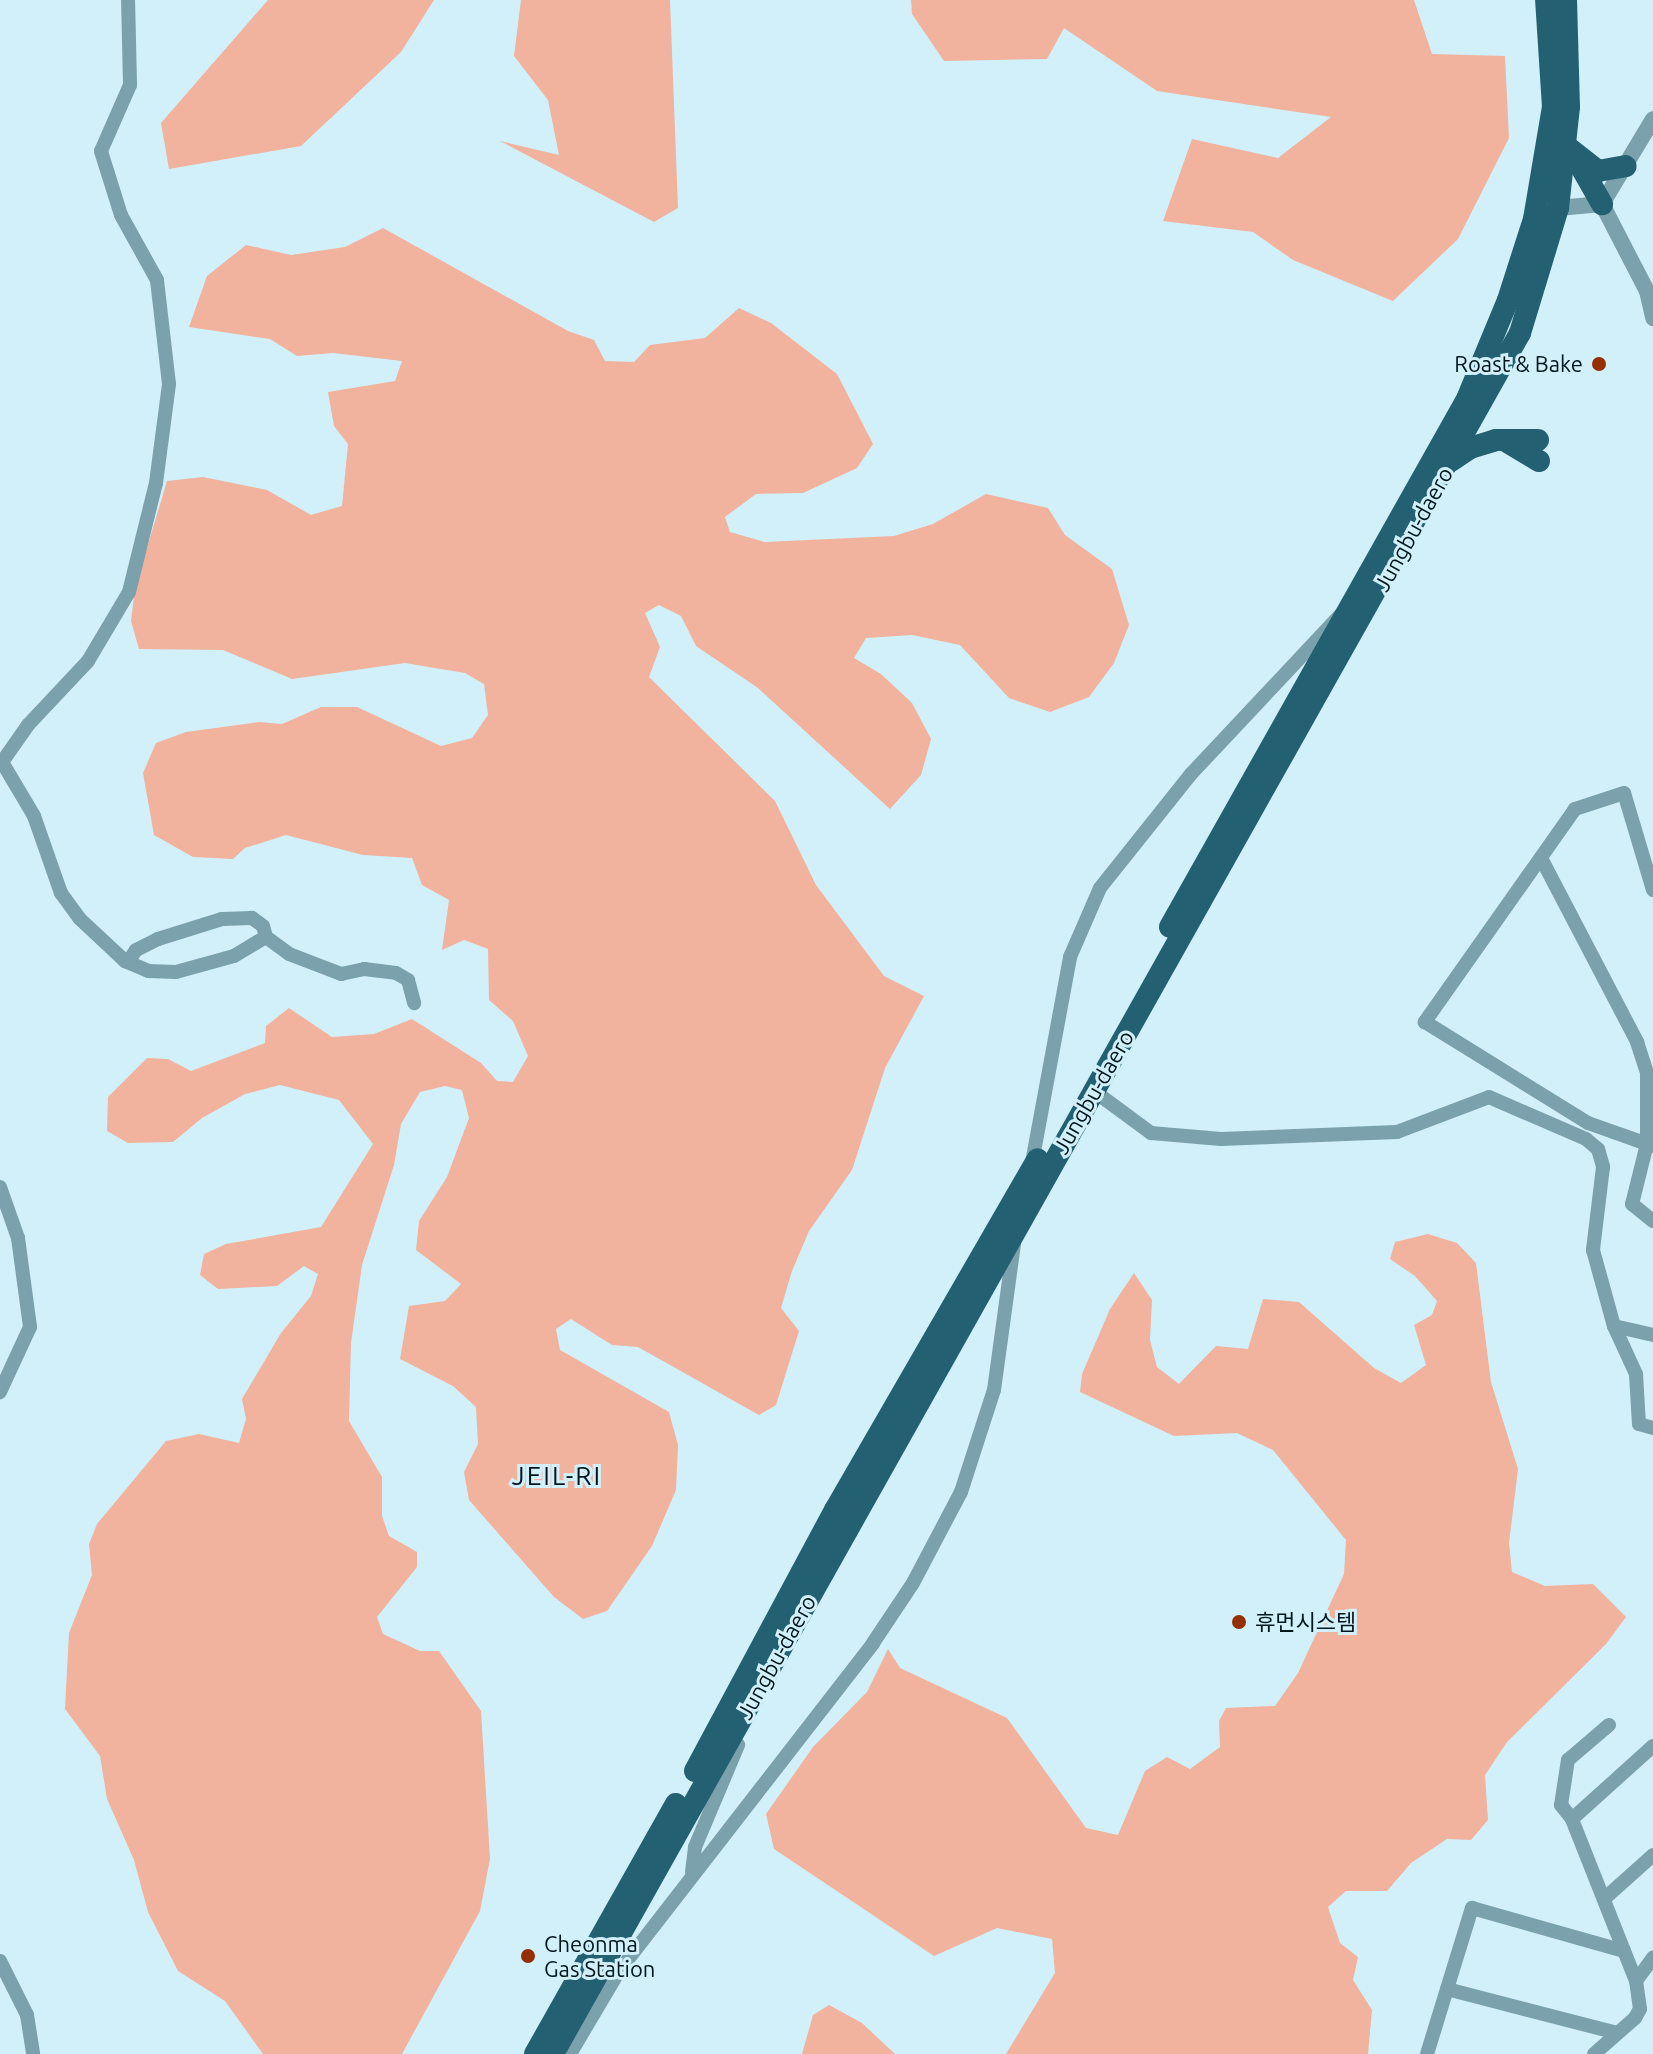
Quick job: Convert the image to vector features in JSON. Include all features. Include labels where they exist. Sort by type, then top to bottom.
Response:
[{"type":"main road","points":[[1535,0],[1561,107]]},
{"type":"main road","points":[[1546,0],[1561,107]]},
{"type":"main road","points":[[1561,107],[1566,0]]},
{"type":"main road","points":[[1561,107],[1582,65],[1580,0]]},
{"type":"main road","name":"Jungbu-daero","points":[[553,2054],[1520,333],[1558,208],[1570,151],[1561,107]]},
{"type":"main road","name":"Jungbu-daero","points":[[535,2054],[835,1510],[1030,1174],[1467,399],[1508,300],[1534,219],[1561,107]]},
{"type":"main road","points":[[1570,151],[1598,171],[1626,166]]},
{"type":"main road","points":[[1570,151],[1602,204]]},
{"type":"main road","points":[[1450,462],[1470,448],[1496,440],[1538,451]]},
{"type":"street","points":[[128,0],[130,85],[101,151],[121,215],[157,280],[169,384],[156,483],[129,592],[88,661],[28,725],[1,763],[34,816],[61,893],[104,944],[125,961],[136,950],[158,939],[222,919],[252,918],[263,926],[266,937],[289,954],[341,974],[364,969],[396,973],[408,980],[414,1003]]},
{"type":"street","points":[[1602,204],[1653,119]]},
{"type":"street","points":[[1558,208],[1602,204]]},
{"type":"street","points":[[1602,204],[1647,291],[1653,318]]},
{"type":"street","points":[[1030,1174],[1070,957],[1100,888],[1191,774],[1298,655],[1350,605]]},
{"type":"street","points":[[1650,1145],[1588,1123],[1425,1022],[1575,809],[1624,793],[1653,890]]},
{"type":"street","points":[[1541,858],[1637,1042],[1647,1073],[1650,1145],[1632,1204],[1653,1221]]},
{"type":"street","points":[[130,959],[148,971],[176,972],[249,950],[266,937]]},
{"type":"street","points":[[1094,1091],[1151,1133],[1221,1139],[1397,1132],[1489,1097],[1523,1109],[1598,1149],[1603,1167],[1593,1250],[1614,1326],[1636,1374],[1639,1424],[1653,1428]]},
{"type":"street","points":[[1523,1109],[1532,1091]]},
{"type":"street","points":[[0,1187],[18,1238],[30,1327],[0,1392]]},
{"type":"street","points":[[570,2054],[619,1971],[692,1872],[873,1643],[913,1583],[961,1492],[994,1390],[1016,1228]]},
{"type":"street","points":[[1614,1326],[1653,1335]]},
{"type":"street","points":[[692,1872],[695,1847],[750,1721],[758,1688]]},
{"type":"street","points":[[1594,2054],[1640,2009],[1636,1981],[1572,1819],[1561,1805],[1568,1760],[1609,1725]]},
{"type":"street","points":[[1572,1819],[1653,1746]]},
{"type":"street","points":[[1604,1899],[1653,1855]]},
{"type":"street","points":[[1427,2054],[1472,1908],[1624,1951]]},
{"type":"street","points":[[1636,1981],[1653,1958]]},
{"type":"street","points":[[0,1961],[27,2015],[33,2054]]},
{"type":"street","points":[[1447,1989],[1617,2033]]},
{"type":"shaded area","points":[[268,0],[434,0],[401,52],[301,146],[169,169],[161,123]]},
{"type":"shaded area","points":[[521,0],[670,0],[678,208],[654,222],[500,141],[559,155],[548,100],[514,56]]},
{"type":"shaded area","points":[[911,0],[1414,0],[1432,54],[1505,56],[1509,138],[1458,239],[1393,301],[1293,260],[1253,232],[1163,221],[1192,139],[1278,158],[1331,117],[1157,91],[1064,28],[1047,59],[944,61],[912,14]]},
{"type":"shaded area","points":[[383,228],[568,331],[594,340],[605,361],[634,362],[650,345],[705,338],[739,308],[771,323],[837,374],[873,444],[857,468],[803,493],[756,494],[725,517],[730,532],[765,542],[894,536],[933,524],[986,494],[1048,508],[1065,535],[1112,569],[1129,625],[1114,663],[1089,697],[1050,712],[1009,698],[960,645],[912,635],[866,638],[854,658],[881,674],[912,703],[931,739],[921,775],[890,809],[758,688],[696,646],[681,616],[659,605],[645,613],[660,647],[649,677],[775,801],[816,885],[884,976],[924,996],[885,1068],[852,1170],[809,1231],[792,1271],[781,1308],[799,1331],[776,1405],[759,1415],[638,1347],[612,1345],[571,1319],[556,1329],[560,1350],[669,1412],[678,1445],[676,1490],[652,1546],[607,1611],[583,1619],[554,1597],[469,1500],[464,1472],[478,1444],[476,1407],[453,1386],[400,1359],[409,1306],[445,1301],[461,1284],[416,1250],[419,1221],[447,1177],[469,1118],[462,1090],[445,1086],[420,1092],[401,1124],[394,1165],[362,1265],[351,1343],[349,1421],[382,1477],[382,1516],[389,1536],[417,1552],[417,1567],[377,1617],[383,1634],[420,1651],[439,1651],[481,1711],[490,1859],[480,1911],[402,2054],[263,2054],[225,2001],[178,1971],[148,1912],[134,1860],[107,1799],[100,1756],[65,1709],[69,1633],[92,1575],[89,1544],[97,1524],[166,1441],[199,1434],[239,1443],[246,1419],[242,1399],[281,1333],[311,1296],[318,1274],[304,1266],[277,1286],[218,1289],[200,1275],[204,1254],[226,1244],[321,1227],[373,1144],[339,1100],[280,1085],[245,1094],[202,1118],[173,1142],[128,1143],[107,1131],[108,1097],[147,1058],[168,1059],[191,1071],[265,1043],[266,1026],[289,1008],[332,1037],[374,1034],[412,1019],[481,1063],[497,1081],[513,1082],[528,1056],[513,1021],[489,1000],[488,949],[464,940],[442,950],[449,900],[422,885],[412,858],[363,855],[286,835],[245,848],[233,859],[193,857],[154,835],[143,773],[156,743],[186,732],[259,722],[282,724],[321,707],[357,707],[441,746],[472,738],[488,715],[484,684],[465,673],[405,663],[292,679],[223,650],[139,649],[131,621],[135,588],[167,481],[203,477],[267,490],[311,515],[342,506],[348,444],[334,426],[328,392],[395,381],[402,361],[333,353],[297,356],[270,339],[189,327],[207,276],[246,245],[291,255],[345,247]]},
{"type":"shaded area","points":[[1428,1234],[1457,1243],[1476,1263],[1491,1382],[1518,1469],[1509,1543],[1512,1572],[1545,1586],[1593,1584],[1626,1617],[1606,1644],[1507,1742],[1485,1775],[1488,1820],[1471,1840],[1447,1839],[1411,1863],[1387,1891],[1346,1891],[1328,1907],[1340,1943],[1358,1957],[1353,1980],[1372,2010],[1368,2054],[1006,2054],[1055,1973],[1052,1939],[997,1928],[934,1956],[774,1849],[766,1814],[813,1747],[867,1692],[888,1649],[900,1668],[1007,1718],[1086,1828],[1118,1835],[1145,1771],[1167,1757],[1190,1769],[1220,1747],[1219,1721],[1226,1708],[1275,1706],[1298,1673],[1344,1574],[1346,1540],[1273,1450],[1237,1433],[1174,1436],[1080,1392],[1082,1374],[1110,1309],[1134,1273],[1152,1300],[1150,1340],[1157,1367],[1179,1384],[1216,1346],[1248,1349],[1263,1299],[1299,1302],[1374,1368],[1401,1383],[1426,1365],[1414,1325],[1432,1315],[1437,1301],[1415,1276],[1390,1259],[1395,1242]]},
{"type":"shaded area","points":[[829,2005],[862,2023],[895,2054],[802,2054],[813,2015]]},
{"type":"place","name":"Roast & Bake","points":[[1599,364]]},
{"type":"place","name":"휴먼시스템","points":[[1239,1622]]},
{"type":"place","name":"Cheonma Gas Station","points":[[528,1956]]},
{"type":"district","name":"JEIL-RI","points":[[557,1476]]}]
